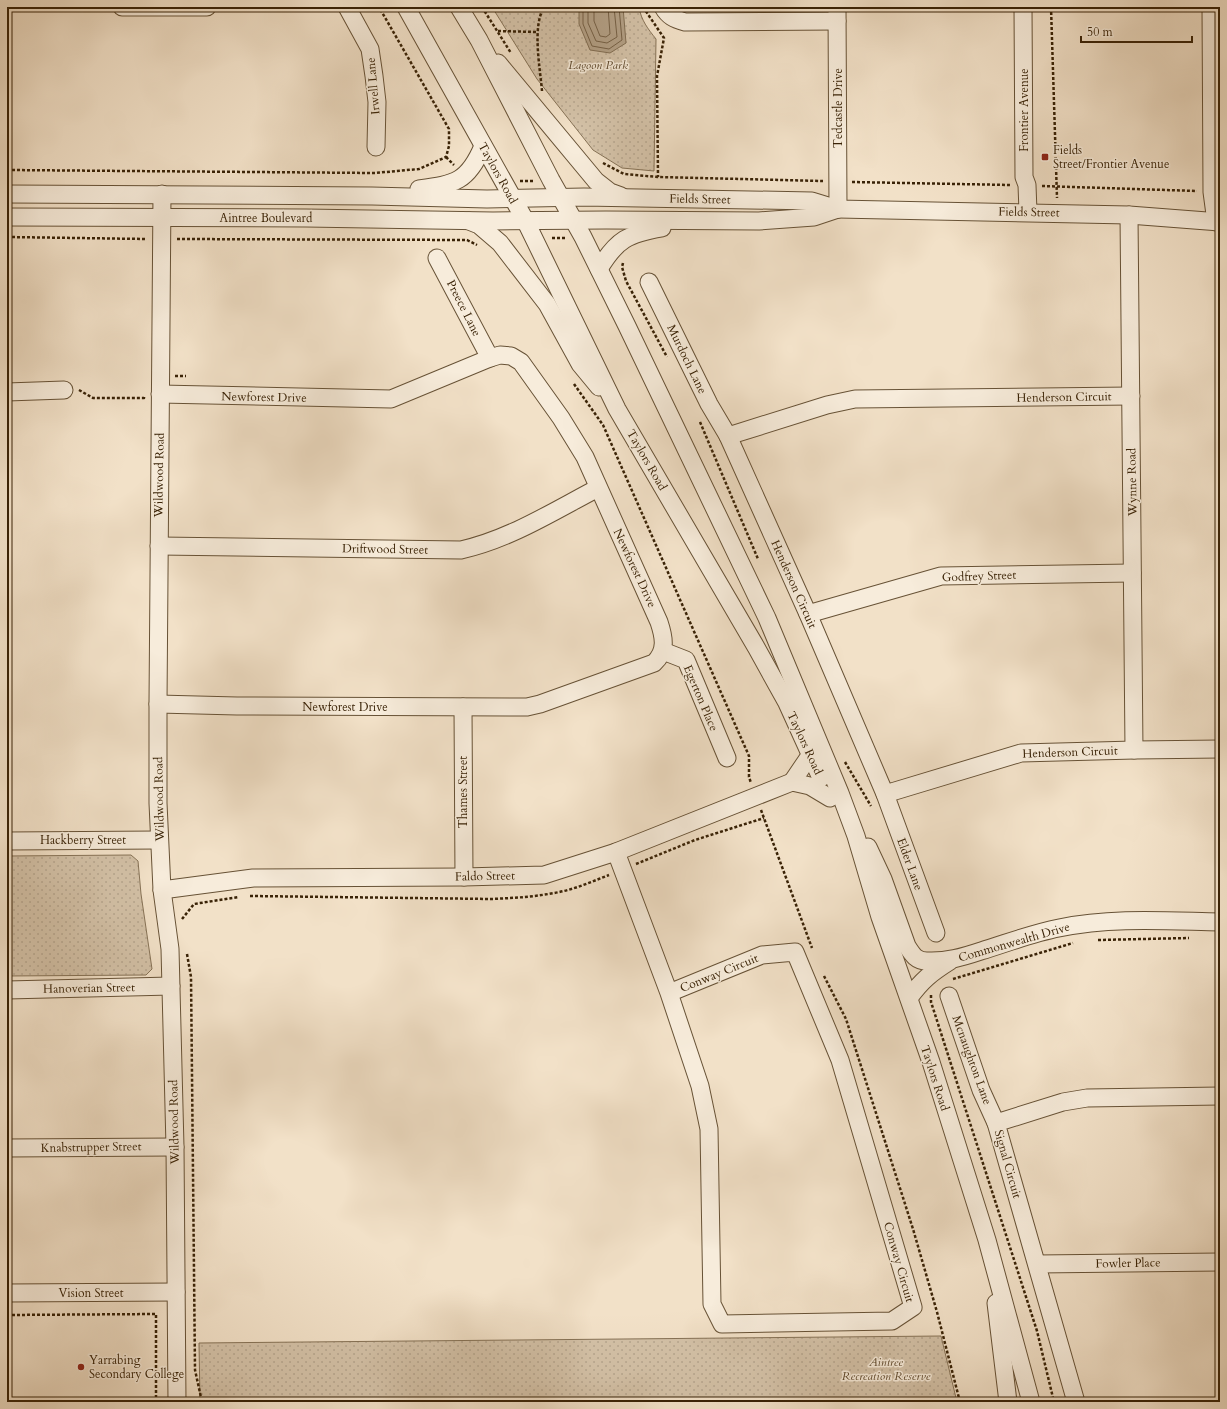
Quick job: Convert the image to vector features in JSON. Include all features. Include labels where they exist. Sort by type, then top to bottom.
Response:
[{"type":"street","points":[[122,7],[207,7]]},
{"type":"street","name":"Irwell Lane","points":[[347,7],[370,48],[377,102],[376,147]]},
{"type":"street","name":"Taylors Road","points":[[406,7],[525,220],[617,409],[756,648],[787,703],[811,754],[835,795]]},
{"type":"street","name":"Taylors Road","points":[[459,7],[479,40],[560,197],[583,237],[766,618],[835,795],[909,998],[950,1120],[987,1240],[1031,1402]]},
{"type":"street","points":[[663,7],[667,14],[675,20],[685,22],[837,14]]},
{"type":"street","name":"Frontier Avenue","points":[[1023,7],[1024,177],[1027,185],[1028,212]]},
{"type":"street","points":[[1211,7],[1212,192],[1218,222]]},
{"type":"street","name":"Tedcastle Drive","points":[[837,14],[838,209]]},
{"type":"street","points":[[479,40],[537,108],[596,181],[610,192],[625,198]]},
{"type":"street","points":[[372,196],[446,185],[459,180],[465,176],[478,159],[483,146]]},
{"type":"street","name":"Aintree Boulevard","points":[[7,194],[162,194],[513,198],[560,197]]},
{"type":"street","name":"Wildwood Road","points":[[162,194],[160,376],[152,393],[159,546],[159,840],[162,890],[170,949],[175,1147],[177,1402]]},
{"type":"street","name":"Fields Street","points":[[560,197],[812,201],[838,209],[1129,215],[1218,222]]},
{"type":"street","name":"Fields Street","points":[[525,220],[759,221],[814,217],[838,209]]},
{"type":"street","name":"Wynne Road","points":[[1129,215],[1134,750]]},
{"type":"street","name":"Aintree Boulevard","points":[[7,217],[525,220]]},
{"type":"street","points":[[469,220],[479,225],[500,243],[546,304],[580,364],[617,409]]},
{"type":"street","points":[[598,268],[608,253],[618,243],[640,231],[705,220]]},
{"type":"street","name":"Preece Lane","points":[[437,258],[490,358]]},
{"type":"street","name":"Murdoch Lane","points":[[649,282],[709,404],[728,436]]},
{"type":"street","name":"Newforest Drive","points":[[152,393],[391,399],[490,358],[500,355],[511,356],[521,362],[561,418],[585,457],[659,622],[663,634],[664,644],[660,658],[654,662],[540,704],[527,707],[464,708],[158,704]]},
{"type":"street","points":[[7,392],[64,390]]},
{"type":"street","name":"Henderson Circuit","points":[[1131,396],[856,399],[826,405],[728,436],[808,614],[885,794],[1021,753],[1220,749]]},
{"type":"street","name":"Driftwood Street","points":[[159,546],[461,550],[479,546],[501,538],[598,488]]},
{"type":"street","name":"Godfrey Street","points":[[808,614],[941,576],[1132,573]]},
{"type":"street","name":"Egerton Place","points":[[663,651],[686,660],[727,758]]},
{"type":"street","name":"Thames Street","points":[[464,708],[464,877]]},
{"type":"street","points":[[811,754],[792,782],[810,786],[835,795]]},
{"type":"street","name":"Faldo Street","points":[[162,890],[253,878],[544,875],[616,852],[792,782]]},
{"type":"street","name":"Elder Lane","points":[[885,794],[936,933]]},
{"type":"street","name":"Commonwealth Drive","points":[[835,795],[883,879],[904,938],[912,955],[918,960],[926,962],[952,960],[1057,928],[1082,924],[1114,920],[1220,922]]},
{"type":"street","name":"Hackberry Street","points":[[7,841],[159,840]]},
{"type":"street","name":"Conway Circuit","points":[[616,852],[669,992],[700,1086],[710,1128],[712,1304],[722,1324],[892,1322],[913,1307],[840,1060],[795,952],[762,955],[669,992]]},
{"type":"street","name":"Commonwealth Drive","points":[[909,998],[921,982],[930,974],[952,960]]},
{"type":"street","name":"Hanoverian Street","points":[[7,990],[171,986]]},
{"type":"street","name":"Mcnaughton Lane","points":[[949,988],[981,1090],[996,1123]]},
{"type":"street","name":"Signal Circuit","points":[[1076,1402],[996,1123],[1063,1102],[1087,1098],[1220,1096]]},
{"type":"street","name":"Knabstrupper Street","points":[[7,1148],[175,1147]]},
{"type":"street","name":"Taylors Road","points":[[987,1240],[1008,1402]]},
{"type":"street","name":"Fowler Place","points":[[1037,1264],[1220,1262]]},
{"type":"street","name":"Vision Street","points":[[7,1293],[176,1292]]},
{"type":"path","points":[[7,170],[375,173],[418,169],[446,157],[449,146],[449,129],[379,7]]},
{"type":"path","points":[[543,95],[537,32],[540,14],[544,7]]},
{"type":"path","points":[[643,7],[664,38],[657,76],[658,177]]},
{"type":"path","points":[[1051,7],[1057,213]]},
{"type":"path","points":[[497,31],[537,32]]},
{"type":"path","points":[[603,163],[624,174],[658,177],[1027,185],[1212,192]]},
{"type":"path","points":[[7,237],[467,240],[478,246]]},
{"type":"path","points":[[534,239],[583,237]]},
{"type":"path","points":[[160,376],[186,376]]},
{"type":"path","points":[[571,379],[603,425],[748,756],[748,777],[814,954]]},
{"type":"path","points":[[64,390],[80,390],[93,398],[144,398],[152,393]]},
{"type":"path","points":[[183,926],[182,918],[194,904],[250,896],[492,899],[522,898],[555,893],[587,884],[695,840],[764,818]]},
{"type":"path","points":[[1090,940],[1190,938]]},
{"type":"path","points":[[949,988],[1075,942]]},
{"type":"path","points":[[186,948],[191,977],[195,1370],[202,1402]]},
{"type":"path","points":[[823,975],[846,1019],[913,1229],[937,1312],[960,1402]]},
{"type":"path","points":[[7,1315],[156,1314],[156,1402]]},
{"type":"green space","name":"Lagoon Park","points":[[492,7],[639,7],[643,20],[656,39],[654,171],[622,168],[593,150],[537,79]]},
{"type":"green space","points":[[131,855],[138,861],[141,894],[152,969],[146,975],[7,976],[7,856]]},
{"type":"green space","name":"Aintree Recreation Reserve","points":[[941,1336],[957,1402],[200,1402],[199,1343]]},
{"type":"water","points":[[579,7],[623,7],[626,43],[610,53],[590,50],[579,24]]},
{"type":"place","name":"Fields Street/Frontier Avenue","points":[[1045,157]]},
{"type":"place","name":"Yarrabing Secondary College","points":[[81,1367]]}]
